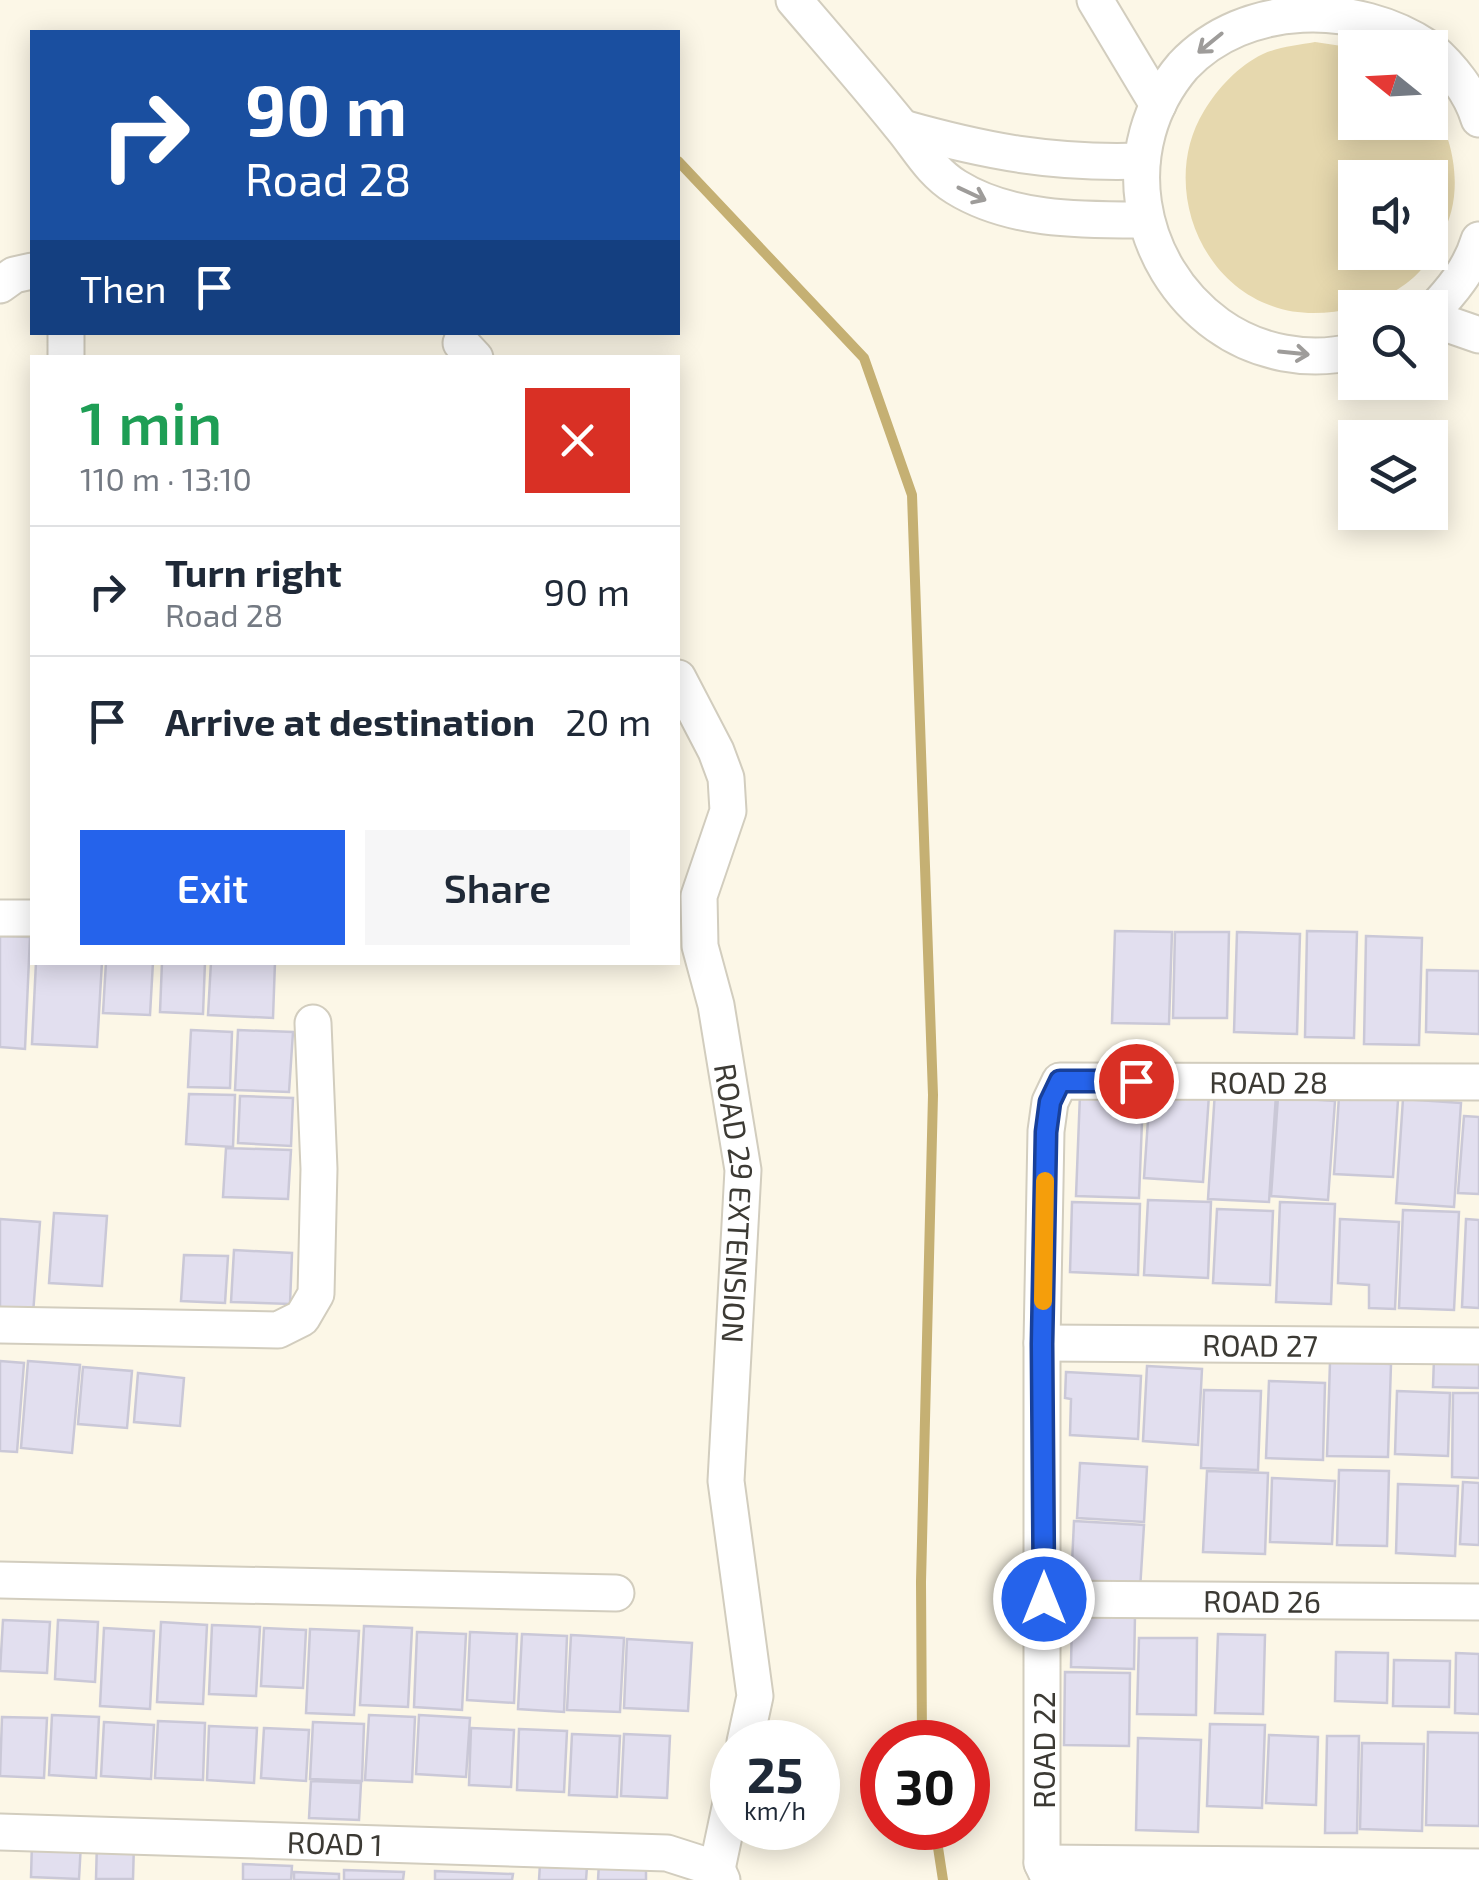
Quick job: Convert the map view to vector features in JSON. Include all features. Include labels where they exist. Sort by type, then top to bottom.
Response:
[{"type":"street","points":[[794,0],[903,128],[928,165],[955,187],[988,202],[1031,214],[1075,220],[1144,220]]},
{"type":"street","points":[[1096,0],[1158,104]]},
{"type":"street","points":[[1338,355],[1283,354],[1235,338],[1194,308],[1163,267],[1144,220],[1142,161],[1158,104],[1184,65],[1254,7],[1310,4],[1361,10],[1406,30]]},
{"type":"street","points":[[1448,66],[1475,106],[1479,119]]},
{"type":"street","points":[[903,128],[1024,158],[1085,163],[1142,161]]},
{"type":"street","points":[[1448,296],[1477,251]]},
{"type":"street","points":[[0,285],[14,275],[30,271]]},
{"type":"street","points":[[1448,323],[1479,335]]},
{"type":"street","name":"ROAD 29 EXTENSION","points":[[680,682],[726,778],[728,810],[700,896],[700,946],[716,1005],[743,1170],[726,1481],[755,1696],[750,1720]]},
{"type":"street","points":[[0,918],[30,918]]},
{"type":"street","points":[[0,1325],[278,1330],[302,1318],[316,1294],[319,1169],[312,1023]]},
{"type":"street","name":"ROAD 28","points":[[1060,1081],[1479,1082]]},
{"type":"street","name":"ROAD 22","points":[[1046,1872],[1042,1344],[1046,1132],[1050,1102],[1060,1081]]},
{"type":"street","name":"ROAD 27","points":[[1042,1344],[1479,1346]]},
{"type":"street","points":[[0,1580],[616,1592]]},
{"type":"street","name":"ROAD 26","points":[[1044,1599],[1479,1602]]},
{"type":"street","name":"ROAD 1","points":[[0,1832],[422,1864],[667,1866],[720,1874]]},
{"type":"street","points":[[1046,1872],[1479,1867]]},
{"type":"shaded area","points":[[1315,42],[1338,45],[1338,140],[1448,140],[1455,187],[1448,222],[1448,160],[1338,160],[1338,270],[1421,270],[1395,290],[1338,290],[1338,311],[1293,311],[1245,293],[1223,274],[1206,250],[1193,224],[1187,195],[1186,166],[1192,138],[1204,111],[1237,71],[1275,50]]},
{"type":"building","points":[[1115,931],[1172,932],[1169,1024],[1112,1023]]},
{"type":"building","points":[[1307,931],[1357,932],[1354,1038],[1305,1037]]},
{"type":"building","points":[[1175,932],[1229,932],[1227,1018],[1173,1018]]},
{"type":"building","points":[[1237,932],[1300,934],[1297,1034],[1234,1032]]},
{"type":"building","points":[[0,936],[30,937],[25,1049],[0,1047]]},
{"type":"building","points":[[1366,936],[1422,938],[1419,1045],[1364,1044]]},
{"type":"building","points":[[36,965],[102,965],[97,1047],[32,1044]]},
{"type":"building","points":[[106,965],[153,965],[150,1015],[103,1013]]},
{"type":"building","points":[[162,965],[205,965],[203,1014],[160,1012]]},
{"type":"building","points":[[211,965],[275,965],[273,1018],[208,1015]]},
{"type":"building","points":[[1427,970],[1479,971],[1479,1034],[1426,1032]]},
{"type":"building","points":[[191,1030],[232,1032],[230,1088],[188,1087]]},
{"type":"building","points":[[238,1030],[293,1032],[289,1092],[235,1090]]},
{"type":"building","points":[[1150,1091],[1209,1095],[1203,1182],[1144,1178]]},
{"type":"building","points":[[1215,1091],[1276,1095],[1269,1202],[1208,1199]]},
{"type":"building","points":[[189,1094],[235,1095],[233,1147],[186,1144]]},
{"type":"building","points":[[1080,1094],[1143,1096],[1139,1198],[1076,1196]]},
{"type":"building","points":[[240,1096],[293,1098],[291,1146],[238,1143]]},
{"type":"building","points":[[1339,1096],[1398,1100],[1393,1177],[1334,1174]]},
{"type":"building","points":[[1278,1097],[1335,1101],[1328,1200],[1271,1196]]},
{"type":"building","points":[[1403,1099],[1461,1103],[1454,1207],[1396,1203]]},
{"type":"building","points":[[1464,1116],[1479,1117],[1479,1194],[1458,1193]]},
{"type":"building","points":[[226,1148],[291,1150],[288,1199],[223,1197]]},
{"type":"building","points":[[1148,1200],[1211,1202],[1208,1278],[1144,1275]]},
{"type":"building","points":[[1072,1202],[1140,1204],[1138,1275],[1070,1272]]},
{"type":"building","points":[[1280,1202],[1335,1204],[1331,1304],[1276,1302]]},
{"type":"building","points":[[1217,1209],[1273,1211],[1270,1285],[1213,1283]]},
{"type":"building","points":[[1403,1210],[1459,1212],[1454,1310],[1399,1308]]},
{"type":"building","points":[[54,1213],[107,1216],[102,1286],[49,1283]]},
{"type":"building","points":[[0,1219],[40,1222],[33,1314],[0,1311]]},
{"type":"building","points":[[1340,1219],[1399,1222],[1395,1309],[1369,1308],[1369,1285],[1338,1283]]},
{"type":"building","points":[[1466,1219],[1479,1220],[1479,1308],[1462,1307]]},
{"type":"building","points":[[234,1250],[292,1253],[290,1304],[231,1302]]},
{"type":"building","points":[[184,1255],[228,1256],[225,1303],[181,1301]]},
{"type":"building","points":[[1434,1358],[1479,1359],[1479,1388],[1433,1387]]},
{"type":"building","points":[[0,1361],[24,1363],[17,1452],[0,1451]]},
{"type":"building","points":[[28,1361],[80,1365],[72,1453],[21,1448]]},
{"type":"building","points":[[1330,1362],[1391,1364],[1388,1457],[1327,1456]]},
{"type":"building","points":[[1147,1366],[1202,1369],[1198,1445],[1143,1441]]},
{"type":"building","points":[[83,1367],[132,1371],[127,1428],[78,1424]]},
{"type":"building","points":[[1066,1372],[1141,1376],[1138,1439],[1070,1435],[1071,1399],[1065,1398]]},
{"type":"building","points":[[138,1373],[184,1378],[180,1426],[134,1422]]},
{"type":"building","points":[[1269,1381],[1325,1383],[1323,1460],[1266,1458]]},
{"type":"building","points":[[1204,1390],[1261,1391],[1258,1470],[1201,1468]]},
{"type":"building","points":[[1397,1391],[1450,1393],[1448,1456],[1395,1454]]},
{"type":"building","points":[[1453,1393],[1479,1393],[1479,1478],[1452,1477]]},
{"type":"building","points":[[1080,1463],[1147,1467],[1144,1522],[1077,1518]]},
{"type":"building","points":[[1339,1470],[1389,1471],[1387,1546],[1337,1545]]},
{"type":"building","points":[[1207,1471],[1268,1473],[1265,1554],[1203,1552]]},
{"type":"building","points":[[1272,1478],[1335,1481],[1332,1544],[1270,1542]]},
{"type":"building","points":[[1463,1482],[1479,1483],[1479,1545],[1460,1544]]},
{"type":"building","points":[[1398,1484],[1458,1486],[1455,1556],[1396,1553]]},
{"type":"building","points":[[1074,1521],[1144,1525],[1140,1590],[1071,1586]]},
{"type":"building","points":[[1072,1615],[1135,1615],[1134,1669],[1071,1667]]},
{"type":"building","points":[[3,1620],[50,1622],[47,1673],[0,1671]]},
{"type":"building","points":[[58,1620],[98,1622],[95,1682],[55,1679]]},
{"type":"building","points":[[161,1622],[207,1625],[203,1704],[157,1702]]},
{"type":"building","points":[[212,1625],[260,1627],[256,1696],[209,1694]]},
{"type":"building","points":[[364,1626],[412,1628],[408,1707],[360,1705]]},
{"type":"building","points":[[104,1628],[154,1631],[150,1709],[100,1706]]},
{"type":"building","points":[[264,1628],[306,1630],[303,1688],[261,1686]]},
{"type":"building","points":[[310,1629],[359,1631],[354,1715],[306,1713]]},
{"type":"building","points":[[417,1632],[466,1634],[462,1710],[414,1707]]},
{"type":"building","points":[[470,1632],[517,1634],[514,1703],[467,1700]]},
{"type":"building","points":[[522,1634],[567,1636],[564,1712],[518,1709]]},
{"type":"building","points":[[1218,1634],[1265,1635],[1263,1714],[1215,1713]]},
{"type":"building","points":[[571,1635],[624,1638],[620,1712],[567,1710]]},
{"type":"building","points":[[1139,1638],[1197,1638],[1196,1715],[1137,1714]]},
{"type":"building","points":[[627,1639],[692,1643],[688,1711],[624,1708]]},
{"type":"building","points":[[1336,1652],[1388,1653],[1387,1703],[1335,1701]]},
{"type":"building","points":[[1456,1653],[1479,1654],[1479,1714],[1455,1713]]},
{"type":"building","points":[[1394,1660],[1450,1661],[1449,1707],[1393,1706]]},
{"type":"building","points":[[1065,1672],[1130,1673],[1129,1746],[1064,1745]]},
{"type":"building","points":[[52,1715],[99,1717],[96,1778],[49,1775]]},
{"type":"building","points":[[369,1715],[415,1717],[412,1782],[365,1780]]},
{"type":"building","points":[[419,1715],[470,1718],[466,1777],[416,1774]]},
{"type":"building","points":[[2,1717],[47,1718],[44,1778],[0,1776]]},
{"type":"building","points":[[158,1721],[205,1723],[203,1780],[155,1778]]},
{"type":"building","points":[[104,1722],[154,1725],[151,1779],[101,1776]]},
{"type":"building","points":[[313,1722],[364,1724],[362,1781],[310,1779]]},
{"type":"building","points":[[1210,1724],[1265,1725],[1262,1808],[1207,1806]]},
{"type":"building","points":[[209,1726],[257,1728],[254,1783],[207,1780]]},
{"type":"building","points":[[264,1728],[309,1730],[306,1781],[261,1778]]},
{"type":"building","points":[[471,1728],[514,1730],[511,1787],[469,1785]]},
{"type":"building","points":[[519,1729],[567,1731],[564,1792],[517,1790]]},
{"type":"building","points":[[1428,1732],[1479,1733],[1479,1826],[1426,1825]]},
{"type":"building","points":[[572,1734],[620,1736],[617,1797],[569,1795]]},
{"type":"building","points":[[624,1734],[670,1736],[667,1798],[621,1796]]},
{"type":"building","points":[[1269,1735],[1318,1737],[1316,1805],[1266,1803]]},
{"type":"building","points":[[1327,1736],[1359,1736],[1357,1833],[1325,1833]]},
{"type":"building","points":[[1138,1738],[1201,1740],[1198,1832],[1136,1830]]},
{"type":"building","points":[[1362,1743],[1424,1744],[1422,1831],[1360,1829]]},
{"type":"building","points":[[311,1781],[361,1783],[359,1820],[309,1818]]},
{"type":"building","points":[[32,1842],[81,1843],[79,1879],[31,1877]]},
{"type":"building","points":[[97,1842],[134,1843],[133,1879],[96,1879]]},
{"type":"building","points":[[599,1863],[646,1865],[646,1880],[598,1880]]},
{"type":"building","points":[[243,1864],[292,1866],[291,1880],[243,1880]]},
{"type":"building","points":[[540,1864],[587,1867],[586,1880],[539,1880]]},
{"type":"building","points":[[344,1870],[404,1872],[403,1880],[344,1880]]},
{"type":"building","points":[[435,1871],[513,1874],[512,1880],[435,1880]]},
{"type":"building","points":[[294,1872],[339,1874],[339,1880],[294,1880]]},
{"type":"waterway","points":[[680,163],[864,358],[912,495],[933,1095],[921,1582],[922,1720]]},
{"type":"waterway","points":[[938,1850],[943,1880]]},
{"type":"slow traffic","points":[[1043,1301],[1045,1181]]},
{"type":"route","points":[[1044,1599],[1042,1344],[1046,1132],[1050,1102],[1060,1081],[1136,1081]]}]
